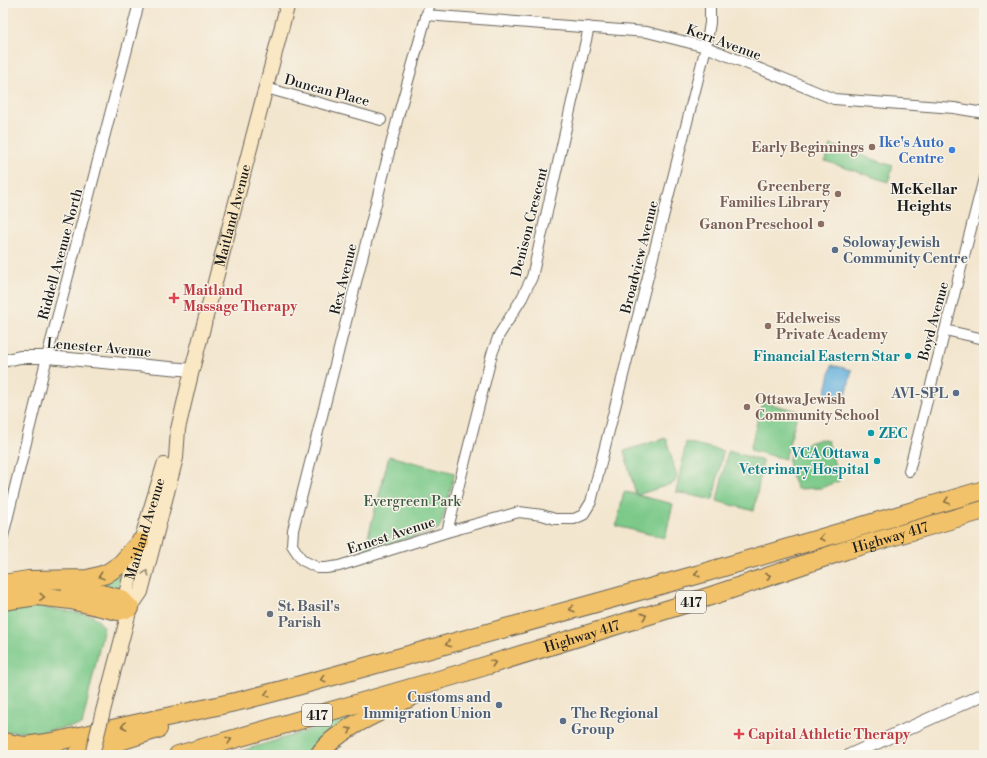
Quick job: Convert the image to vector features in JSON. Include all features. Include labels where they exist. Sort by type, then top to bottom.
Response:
[{"type":"highway","name":"417","points":[[76,755],[244,700],[700,574],[984,490]]},
{"type":"highway","name":"Highway 417","points":[[178,755],[456,675],[714,594],[846,550],[984,510]]},
{"type":"highway","points":[[3,584],[28,580],[88,579],[106,574],[121,564],[140,542]]},
{"type":"highway","points":[[28,580],[78,587],[121,599],[130,608]]},
{"type":"highway","points":[[3,601],[37,596],[71,600],[118,611],[130,608]]},
{"type":"highway","points":[[319,755],[338,736],[366,719],[456,675]]},
{"type":"highway","points":[[3,742],[25,746],[53,742],[244,700]]},
{"type":"main road","name":"Maitland Avenue","points":[[130,608],[127,590],[166,458],[178,429],[288,3]]},
{"type":"main road","name":"Maitland Avenue","points":[[92,755],[130,608],[141,592],[176,458],[178,429]]},
{"type":"street","name":"Riddell Avenue North","points":[[3,536],[47,357],[139,3]]},
{"type":"street","name":"Rex Avenue","points":[[302,560],[292,545],[293,530],[399,114],[430,3]]},
{"type":"street","name":"Broadview Avenue","points":[[583,515],[591,502],[706,46],[710,22],[710,3]]},
{"type":"street","name":"Kerr Avenue","points":[[426,15],[647,32],[706,46],[834,99],[954,108],[984,113]]},
{"type":"street","name":"Denison Crescent","points":[[447,532],[492,354],[499,335],[522,298],[532,277],[589,27]]},
{"type":"street","name":"Duncan Place","points":[[266,88],[381,120]]},
{"type":"street","name":"Boyd Avenue","points":[[909,471],[984,178]]},
{"type":"street","points":[[945,330],[984,339]]},
{"type":"street","name":"Lenester Avenue","points":[[3,361],[20,357],[47,357],[192,370]]},
{"type":"street","name":"Ernest Avenue","points":[[302,560],[318,568],[339,566],[447,532],[520,512],[542,515],[555,519],[574,519],[583,515]]},
{"type":"street","points":[[850,755],[984,694]]},
{"type":"green space","points":[[831,145],[893,166],[888,182],[825,161]]},
{"type":"green space","points":[[762,402],[798,411],[785,459],[750,450]]},
{"type":"green space","points":[[666,438],[677,477],[674,483],[637,495],[673,504],[665,538],[616,526],[624,492],[636,494],[624,451]]},
{"type":"green space","points":[[820,439],[828,441],[839,481],[821,488],[797,489],[789,468],[789,457],[796,448],[801,445]]},
{"type":"green space","points":[[686,442],[723,451],[713,500],[676,492]]},
{"type":"green space","points":[[728,451],[763,461],[754,511],[717,501]]},
{"type":"green space","name":"Evergreen Park","points":[[389,456],[455,473],[441,524],[438,529],[364,552]]},
{"type":"green space","points":[[122,574],[119,587],[114,588],[113,591],[90,581]]},
{"type":"green space","points":[[36,606],[91,615],[95,617],[104,627],[82,725],[40,732],[3,732],[3,610]]},
{"type":"green space","points":[[349,718],[312,755],[228,755]]},
{"type":"water","points":[[832,365],[852,370],[844,404],[824,399]]},
{"type":"place","name":"Early Beginnings","points":[[872,147]]},
{"type":"place","name":"Ike's Auto Centre","points":[[952,150]]},
{"type":"place","name":"Greenberg Families Library","points":[[838,194]]},
{"type":"place","name":"Ganon Preschool","points":[[821,224]]},
{"type":"place","name":"Soloway Jewish Community Centre","points":[[835,250]]},
{"type":"place","name":"Maitland Massage Therapy","points":[[174,298]]},
{"type":"place","name":"Edelweiss Private Academy","points":[[768,326]]},
{"type":"place","name":"Financial Eastern Star","points":[[908,356]]},
{"type":"place","name":"AVI-SPL","points":[[956,393]]},
{"type":"place","name":"Ottawa Jewish Community School","points":[[747,407]]},
{"type":"place","name":"ZEC","points":[[871,433]]},
{"type":"place","name":"VCA Ottawa Veterinary Hospital","points":[[877,461]]},
{"type":"place","name":"St. Basil's Parish","points":[[270,614]]},
{"type":"place","name":"Customs and Immigration Union","points":[[499,705]]},
{"type":"place","name":"The Regional Group","points":[[563,721]]},
{"type":"place","name":"Capital Athletic Therapy","points":[[739,734]]},
{"type":"district","name":"McKellar Heights","points":[[924,198]]}]
